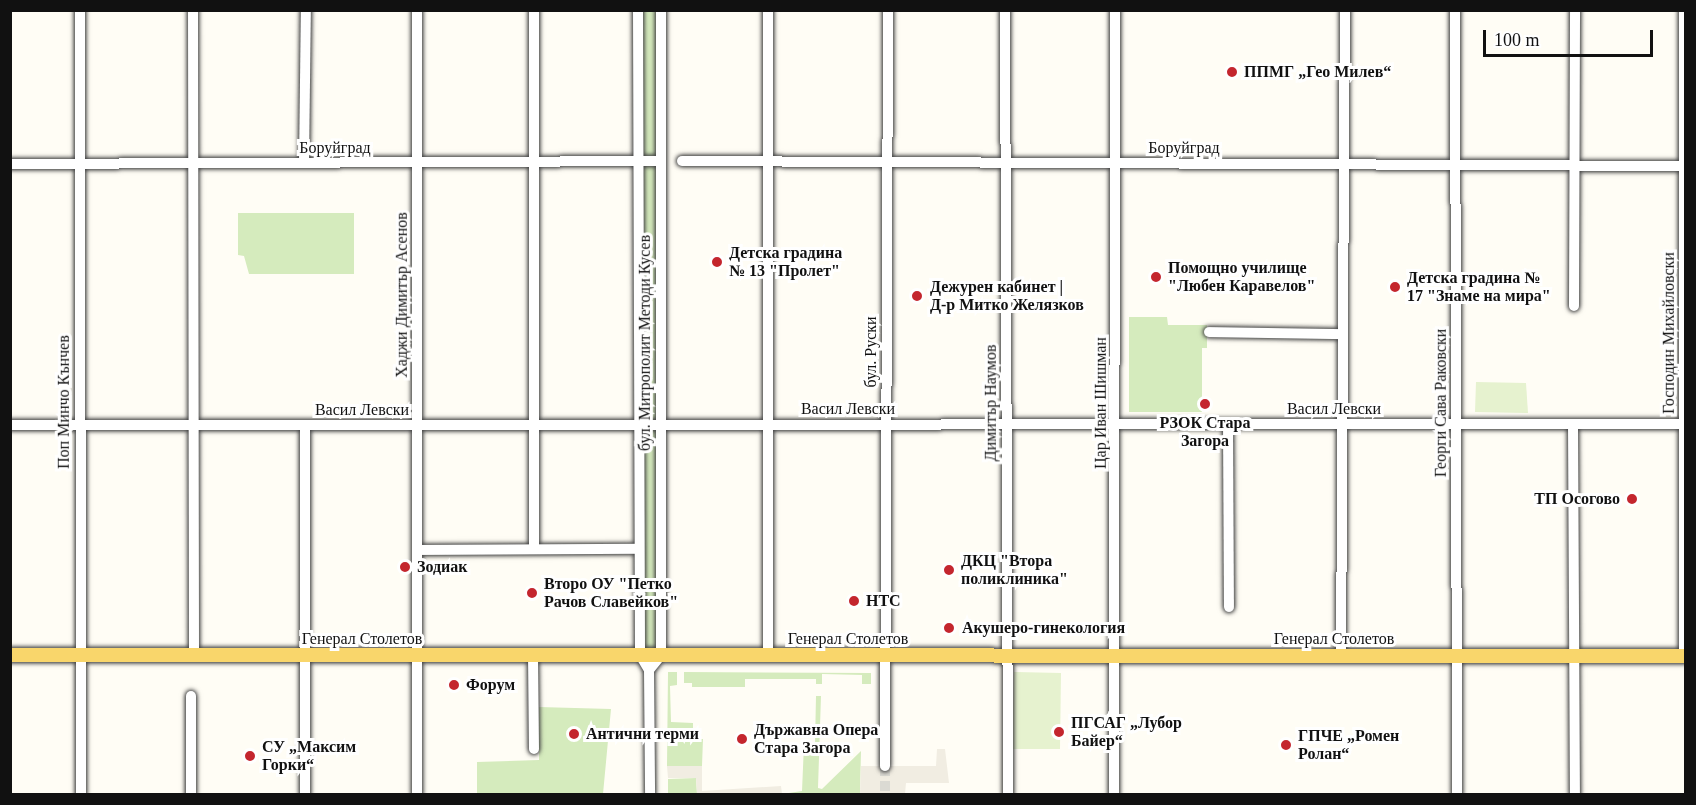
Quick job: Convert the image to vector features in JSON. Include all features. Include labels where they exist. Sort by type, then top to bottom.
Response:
[{"type":"main road","name":"Генерал Столетов","points":[[10,655],[1685,656]]},
{"type":"street","name":"Поп Минчо Кънчев","points":[[80,10],[81,795]]},
{"type":"street","points":[[193,10],[194,655]]},
{"type":"street","points":[[304,163],[306,10]]},
{"type":"street","name":"Хаджи Димитър Асенов","points":[[417,10],[417,795]]},
{"type":"street","points":[[534,10],[534,549]]},
{"type":"street","name":"бул. Митрополит Методи Кусев","points":[[638,10],[640,655]]},
{"type":"street","name":"бул. Митрополит Методи Кусев","points":[[661,655],[659,424],[662,10]]},
{"type":"street","points":[[768,10],[768,656]]},
{"type":"street","name":"бул. Руски","points":[[885,766],[888,10]]},
{"type":"street","name":"Димитър Наумов","points":[[1005,10],[1005,656],[1008,794]]},
{"type":"street","name":"Цар Иван Шишман","points":[[1114,795],[1117,424],[1115,10]]},
{"type":"street","points":[[1341,656],[1345,10]]},
{"type":"street","name":"Георги Сава Раковски","points":[[1455,10],[1457,795]]},
{"type":"street","points":[[1574,306],[1575,10]]},
{"type":"street","name":"Господин Михайловски","points":[[1684,10],[1685,656]]},
{"type":"street","name":"Боруйград","points":[[10,164],[660,161]]},
{"type":"street","name":"Боруйград","points":[[682,161],[1685,166]]},
{"type":"street","points":[[1209,332],[1343,334]]},
{"type":"street","points":[[1228,424],[1229,607]]},
{"type":"street","points":[[1573,424],[1575,795]]},
{"type":"street","name":"Васил Левски","points":[[10,425],[1684,424]]},
{"type":"street","points":[[305,425],[305,795]]},
{"type":"street","points":[[417,550],[639,549]]},
{"type":"street","points":[[533,655],[534,750]]},
{"type":"street","points":[[640,655],[649,670],[651,794]]},
{"type":"street","points":[[649,670],[661,655]]},
{"type":"street","points":[[191,696],[191,795]]},
{"type":"green space","points":[[638,11],[661,11],[661,655],[640,655]]},
{"type":"green space","points":[[238,213],[354,213],[354,274],[249,274],[244,256],[238,255]]},
{"type":"green space","points":[[1129,317],[1167,317],[1168,325],[1207,325],[1207,348],[1202,348],[1202,412],[1129,412]]},
{"type":"green space","points":[[1476,382],[1526,383],[1528,413],[1475,412]]},
{"type":"green space","points":[[668,672],[677,672],[677,685],[670,686],[671,722],[693,723],[693,739],[703,739],[702,766],[667,766]]},
{"type":"green space","points":[[684,672],[871,673],[871,684],[862,684],[862,675],[822,674],[822,684],[816,684],[816,679],[745,679],[745,687],[692,687],[692,683],[684,683]]},
{"type":"green space","points":[[1014,672],[1061,673],[1060,749],[1012,749]]},
{"type":"green space","points":[[816,696],[821,696],[818,788],[822,789],[861,751],[860,794],[782,794],[802,791],[804,744],[815,743]]},
{"type":"green space","name":"Антични терми","points":[[539,707],[611,709],[603,794],[477,794],[477,762],[539,760]]},
{"type":"green space","points":[[696,778],[697,794],[668,794],[668,779]]},
{"type":"shaded area","points":[[937,749],[945,749],[949,783],[906,783],[905,794],[860,794],[861,766],[936,766]]},
{"type":"shaded area","points":[[667,766],[702,766],[702,791],[781,786],[782,794],[697,794],[696,778],[668,778]]},
{"type":"tunnel","points":[[885,766],[885,794]]},
{"type":"place","name":"ППМГ „Гео Милев“","points":[[1232,72]]},
{"type":"place","name":"Детска градина № 13 \"Пролет\"","points":[[717,262]]},
{"type":"place","name":"Помощно училище \"Любен Каравелов\"","points":[[1156,277]]},
{"type":"place","name":"Детска градина № 17 \"Знаме на мира\"","points":[[1395,287]]},
{"type":"place","name":"Дежурен кабинет | Д-р Митко Желязков","points":[[917,296]]},
{"type":"place","name":"РЗОК Стара Загора","points":[[1205,404]]},
{"type":"place","name":"ТП Осогово","points":[[1632,499]]},
{"type":"place","name":"Зодиак","points":[[405,567]]},
{"type":"place","name":"ДКЦ \"Втора поликлиника\"","points":[[949,570]]},
{"type":"place","name":"Второ ОУ \"Петко Рачов Славейков\"","points":[[532,593]]},
{"type":"place","name":"НТС","points":[[854,601]]},
{"type":"place","name":"Акушеро-гинекология","points":[[949,628]]},
{"type":"place","name":"Форум","points":[[454,685]]},
{"type":"place","name":"ПГСАГ „Лубор Байер“","points":[[1059,732]]},
{"type":"place","name":"Антични терми","points":[[574,734]]},
{"type":"place","name":"Държавна Опера Стара Загора","points":[[742,739]]},
{"type":"place","name":"ГПЧЕ „Ромен Ролан“","points":[[1286,745]]},
{"type":"place","name":"СУ „Максим Горки“","points":[[250,756]]}]
